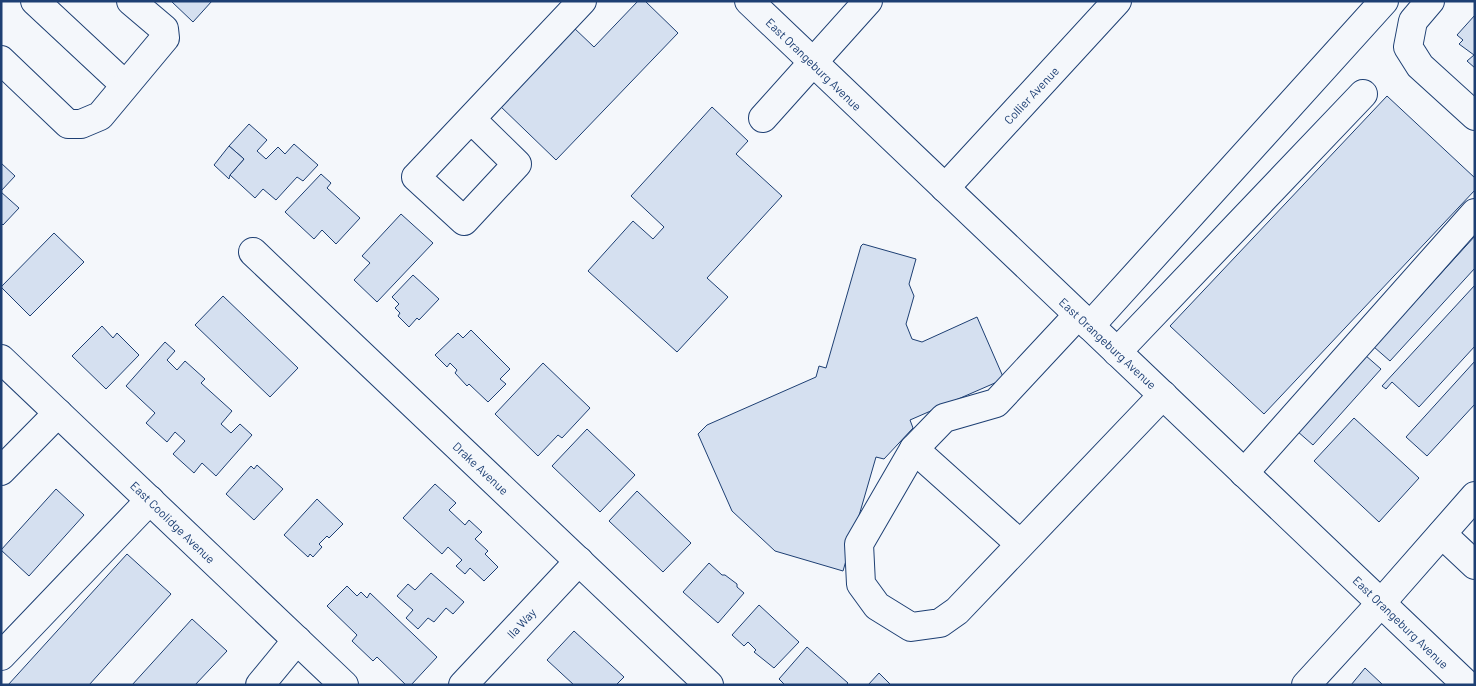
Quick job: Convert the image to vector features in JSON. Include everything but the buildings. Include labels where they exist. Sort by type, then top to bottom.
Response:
[{"type":"street","points":[[35,1],[125,85]]},
{"type":"street","points":[[1,60],[68,124],[81,124],[100,116],[165,38],[164,29],[131,1]]},
{"type":"street","points":[[471,119],[582,1]]},
{"type":"street","name":"East Orangeburg Avenue","points":[[749,1],[1381,603],[1456,681]]},
{"type":"street","points":[[763,118],[868,1]]},
{"type":"street","name":"Collier Avenue","points":[[946,188],[1117,1]]},
{"type":"street","points":[[1163,395],[957,611],[940,623],[911,627],[877,606],[861,584],[859,544],[914,448],[944,418],[996,403],[1084,320],[1384,1]]},
{"type":"street","points":[[1430,1],[1413,21],[1408,47],[1420,66],[1475,116]]},
{"type":"street","points":[[1117,352],[1363,94]]},
{"type":"street","points":[[1244,472],[1475,213]]},
{"type":"street","name":"Drake Avenue","points":[[253,252],[710,685]]},
{"type":"street","name":"East Coolidge Avenue","points":[[1,359],[344,685]]},
{"type":"street","points":[[1,471],[58,413]]},
{"type":"street","points":[[914,448],[1020,544]]},
{"type":"street","points":[[1306,685],[1475,496]]},
{"type":"street","points":[[1,656],[150,500]]},
{"type":"street","points":[[1442,534],[1475,565]]},
{"type":"street","name":"Ila Way","points":[[463,685],[579,561]]},
{"type":"street","points":[[260,685],[297,640]]}]
